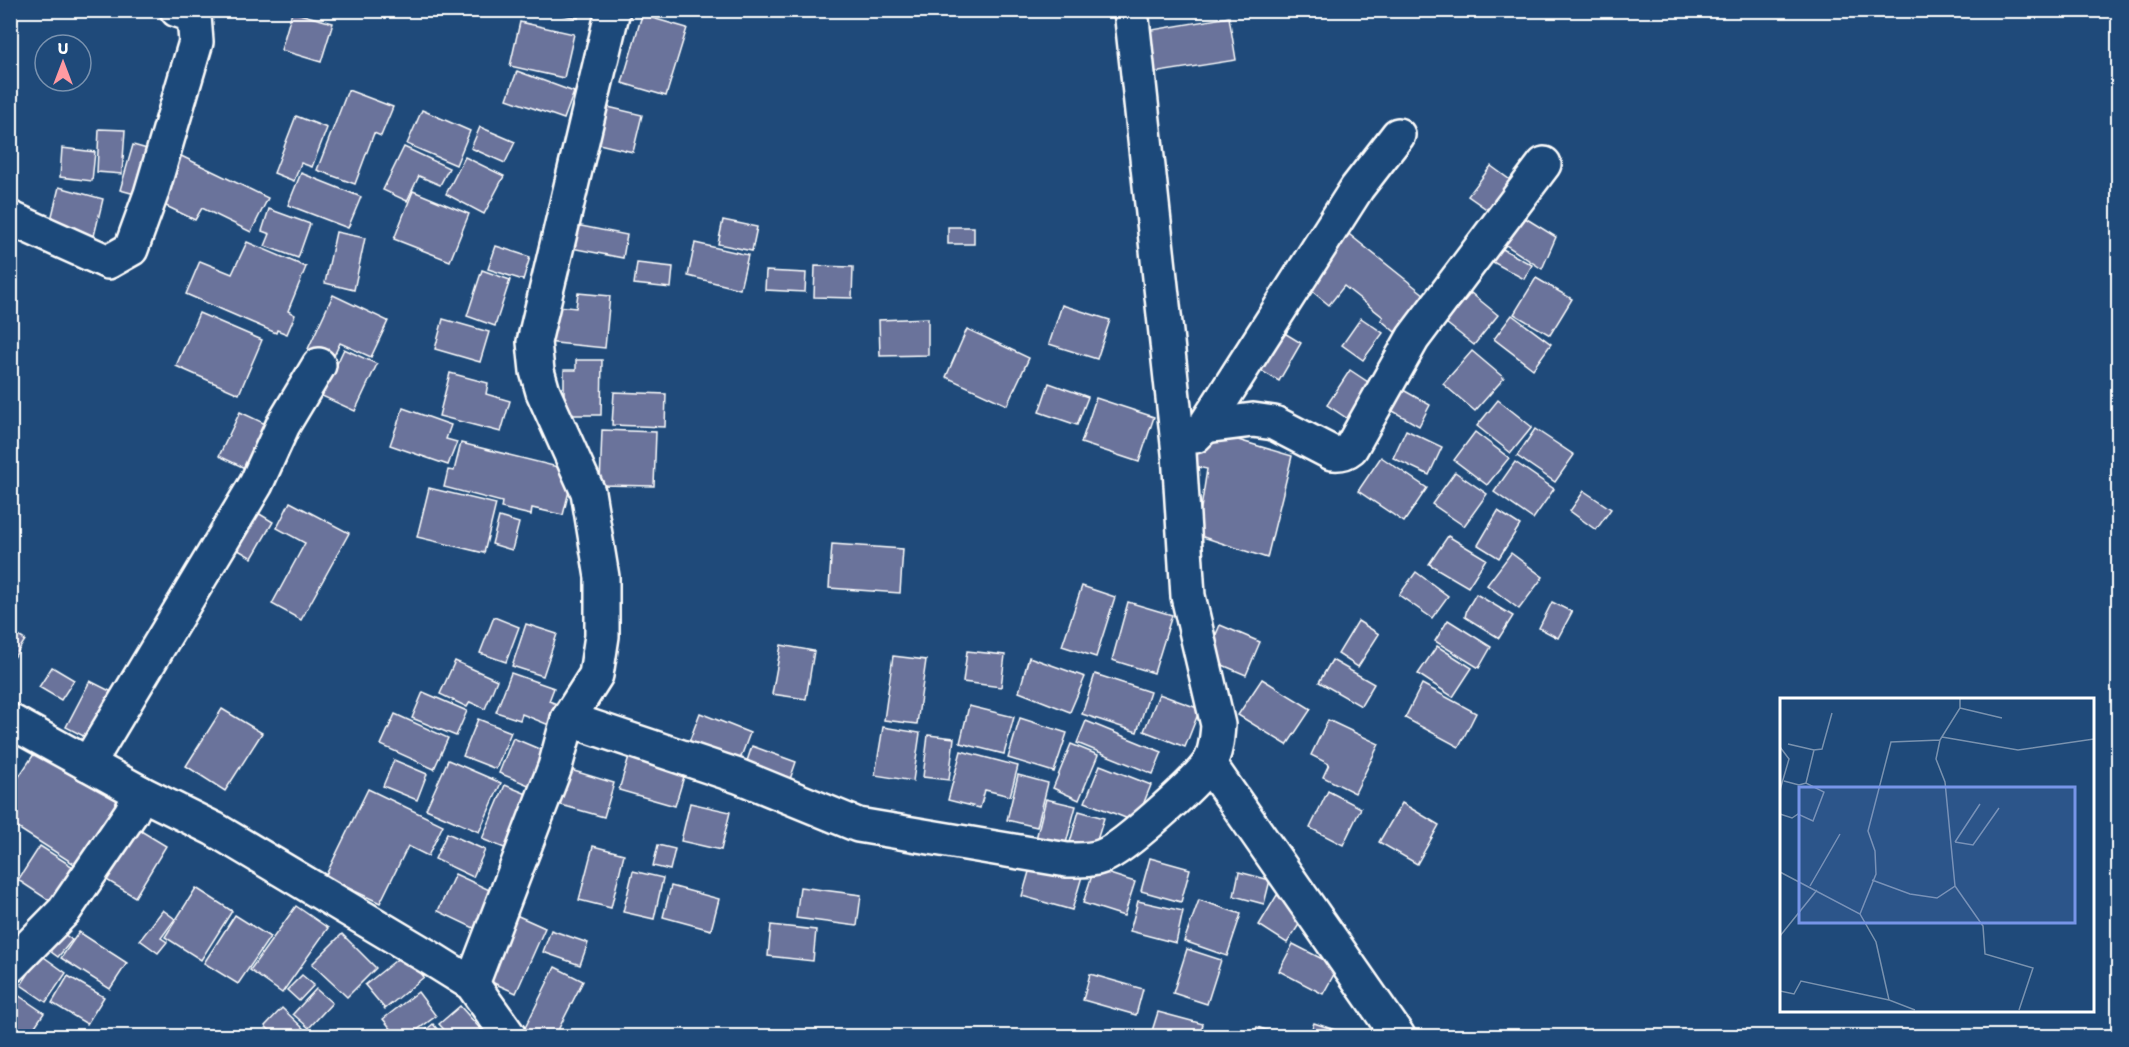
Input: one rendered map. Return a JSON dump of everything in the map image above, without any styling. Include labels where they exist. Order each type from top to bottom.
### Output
[{"type":"street","points":[[10,218],[108,262],[132,249],[154,184],[196,42],[194,16],[177,10]]},
{"type":"street","points":[[472,984],[555,767],[568,719],[596,675],[602,636],[602,577],[588,492],[543,392],[537,371],[534,342],[613,10]]},
{"type":"street","points":[[568,719],[738,776],[858,825],[1067,860],[1088,861],[1105,856],[1141,828],[1209,764],[1217,741],[1218,725],[1188,596],[1179,453],[1131,10]]},
{"type":"street","points":[[1179,453],[1205,426],[1357,188],[1398,135]]},
{"type":"street","points":[[1205,426],[1253,420],[1274,423],[1332,453],[1346,452],[1351,448],[1413,339],[1544,164]]},
{"type":"street","points":[[88,764],[256,484],[284,425],[319,365]]},
{"type":"street","points":[[10,721],[141,793],[214,829],[432,958],[472,984],[509,1036]]},
{"type":"street","points":[[1209,764],[1398,1036]]},
{"type":"street","points":[[10,966],[64,911],[132,813],[141,793]]},
{"type":"building","points":[[542,10],[580,10],[578,18]]},
{"type":"building","points":[[659,10],[687,10],[685,18]]},
{"type":"building","points":[[292,12],[333,23],[321,62],[281,50]]},
{"type":"building","points":[[642,15],[687,28],[666,96],[622,83]]},
{"type":"building","points":[[1229,17],[1236,60],[1153,73],[1146,31]]},
{"type":"building","points":[[520,22],[574,34],[564,78],[510,66]]},
{"type":"building","points":[[517,71],[574,92],[564,119],[507,99]]},
{"type":"building","points":[[348,90],[393,107],[381,136],[374,133],[355,184],[317,170]]},
{"type":"building","points":[[608,107],[642,115],[633,152],[599,144]]},
{"type":"building","points":[[422,110],[470,131],[456,165],[407,144]]},
{"type":"building","points":[[296,116],[327,128],[312,167],[301,163],[294,181],[274,173]]},
{"type":"building","points":[[480,127],[515,142],[505,163],[471,148]]},
{"type":"building","points":[[99,129],[125,130],[122,174],[97,172]]},
{"type":"building","points":[[133,145],[158,152],[146,197],[120,190]]},
{"type":"building","points":[[404,147],[449,168],[440,185],[419,176],[407,201],[383,190]]},
{"type":"building","points":[[62,148],[95,152],[92,181],[60,177]]},
{"type":"building","points":[[173,152],[268,198],[251,232],[202,208],[195,220],[162,204]]},
{"type":"building","points":[[465,157],[504,176],[484,214],[446,194]]},
{"type":"building","points":[[1491,166],[1517,185],[1495,215],[1468,196]]},
{"type":"building","points":[[301,173],[361,197],[348,228],[288,205]]},
{"type":"building","points":[[59,187],[103,199],[94,236],[50,224]]},
{"type":"building","points":[[413,191],[469,214],[450,261],[394,239]]},
{"type":"building","points":[[269,209],[310,224],[298,258],[265,246],[270,234],[262,231]]},
{"type":"building","points":[[1522,216],[1556,237],[1542,269],[1503,243]]},
{"type":"building","points":[[723,220],[757,227],[752,251],[718,244]]},
{"type":"building","points":[[571,224],[627,235],[623,258],[566,247]]},
{"type":"building","points":[[948,227],[974,227],[974,244],[948,244]]},
{"type":"building","points":[[1345,231],[1425,295],[1395,332],[1381,320],[1383,317],[1344,286],[1329,305],[1302,283]]},
{"type":"building","points":[[336,232],[365,238],[354,290],[325,283]]},
{"type":"building","points":[[247,242],[306,267],[288,311],[295,315],[287,334],[277,330],[276,333],[186,294],[200,261],[232,274]]},
{"type":"building","points":[[695,243],[748,255],[740,289],[688,276]]},
{"type":"building","points":[[496,246],[530,257],[523,280],[488,269]]},
{"type":"building","points":[[1499,247],[1532,265],[1524,279],[1491,261]]},
{"type":"building","points":[[637,263],[673,267],[671,288],[634,284]]},
{"type":"building","points":[[815,266],[853,267],[852,298],[814,297]]},
{"type":"building","points":[[482,270],[510,280],[495,326],[467,316]]},
{"type":"building","points":[[766,271],[806,273],[805,292],[765,290]]},
{"type":"building","points":[[1536,278],[1572,299],[1550,335],[1514,314]]},
{"type":"building","points":[[578,293],[610,296],[605,348],[546,342],[549,305],[576,308]]},
{"type":"building","points":[[1471,293],[1498,315],[1474,345],[1446,323]]},
{"type":"building","points":[[333,295],[388,321],[371,357],[340,343],[332,360],[308,349]]},
{"type":"building","points":[[1062,305],[1110,320],[1097,359],[1049,344]]},
{"type":"building","points":[[199,313],[262,340],[239,394],[176,366]]},
{"type":"building","points":[[1512,315],[1551,344],[1533,369],[1494,339]]},
{"type":"building","points":[[928,318],[928,355],[880,356],[879,320]]},
{"type":"building","points":[[1361,318],[1383,333],[1363,360],[1342,345]]},
{"type":"building","points":[[443,319],[489,332],[480,362],[435,349]]},
{"type":"building","points":[[1273,326],[1301,343],[1279,381],[1251,365]]},
{"type":"building","points":[[967,329],[1029,358],[1007,405],[946,377]]},
{"type":"building","points":[[344,349],[377,364],[355,411],[322,396]]},
{"type":"building","points":[[1472,351],[1504,378],[1475,411],[1443,384]]},
{"type":"building","points":[[576,360],[602,360],[601,415],[564,415],[564,370],[576,370]]},
{"type":"building","points":[[1350,370],[1377,388],[1354,423],[1327,405]]},
{"type":"building","points":[[450,373],[488,383],[486,394],[510,401],[501,432],[439,416]]},
{"type":"building","points":[[1049,383],[1088,397],[1077,425],[1039,412]]},
{"type":"building","points":[[1396,386],[1430,405],[1419,426],[1384,406]]},
{"type":"building","points":[[614,392],[666,394],[665,427],[612,425]]},
{"type":"building","points":[[1096,398],[1154,417],[1139,462],[1081,443]]},
{"type":"building","points":[[1498,400],[1532,427],[1511,453],[1477,426]]},
{"type":"building","points":[[403,408],[451,425],[446,439],[457,442],[448,465],[390,445]]},
{"type":"building","points":[[240,412],[272,427],[251,471],[219,456]]},
{"type":"building","points":[[1535,429],[1574,455],[1555,482],[1517,456]]},
{"type":"building","points":[[602,430],[656,432],[654,486],[600,485]]},
{"type":"building","points":[[1406,430],[1442,447],[1429,475],[1393,458]]},
{"type":"building","points":[[1211,432],[1292,456],[1267,558],[1197,535],[1207,469],[1188,465],[1189,451]]},
{"type":"building","points":[[1475,432],[1509,458],[1487,485],[1454,460]]},
{"type":"building","points":[[461,443],[574,471],[563,515],[532,508],[531,515],[501,508],[502,502],[444,487],[448,470],[454,471]]},
{"type":"building","points":[[1381,457],[1427,488],[1404,522],[1358,491]]},
{"type":"building","points":[[1515,462],[1554,489],[1533,519],[1494,492]]},
{"type":"building","points":[[1455,472],[1487,494],[1464,526],[1432,504]]},
{"type":"building","points":[[429,488],[496,504],[484,553],[417,537]]},
{"type":"building","points":[[1584,491],[1611,509],[1596,530],[1570,511]]},
{"type":"building","points":[[290,502],[349,533],[301,620],[272,604],[305,543],[277,528]]},
{"type":"building","points":[[253,510],[273,522],[252,558],[233,547]]},
{"type":"building","points":[[1498,511],[1520,525],[1499,558],[1478,545]]},
{"type":"building","points":[[499,517],[519,523],[512,550],[492,544]]},
{"type":"building","points":[[1448,536],[1486,559],[1468,587],[1429,564]]},
{"type":"building","points":[[832,544],[903,549],[900,593],[829,588]]},
{"type":"building","points":[[1511,553],[1543,577],[1519,609],[1487,585]]},
{"type":"building","points":[[1416,572],[1448,596],[1432,618],[1399,595]]},
{"type":"building","points":[[1082,586],[1115,597],[1096,657],[1062,646]]},
{"type":"building","points":[[1476,594],[1513,616],[1499,638],[1465,617]]},
{"type":"building","points":[[1128,602],[1172,615],[1154,673],[1112,660]]},
{"type":"building","points":[[1552,602],[1572,612],[1558,638],[1539,628]]},
{"type":"building","points":[[494,617],[519,627],[506,662],[480,653]]},
{"type":"building","points":[[1448,620],[1491,647],[1479,668],[1435,641]]},
{"type":"building","points":[[1358,621],[1379,634],[1358,667],[1338,654]]},
{"type":"building","points":[[526,624],[557,634],[543,676],[512,666]]},
{"type":"building","points":[[1220,625],[1260,642],[1246,675],[1206,658]]},
{"type":"building","points":[[10,631],[25,640],[10,664]]},
{"type":"building","points":[[781,645],[814,651],[806,699],[772,694]]},
{"type":"building","points":[[1437,646],[1472,668],[1453,697],[1418,674]]},
{"type":"building","points":[[967,651],[1005,655],[1001,687],[963,682]]},
{"type":"building","points":[[893,656],[926,660],[917,724],[884,720]]},
{"type":"building","points":[[1029,657],[1085,677],[1070,712],[1019,692]]},
{"type":"building","points":[[1332,660],[1374,684],[1361,706],[1319,682]]},
{"type":"building","points":[[455,661],[497,680],[485,709],[470,702],[467,707],[440,694]]},
{"type":"building","points":[[52,667],[74,680],[61,700],[39,687]]},
{"type":"building","points":[[511,673],[554,688],[549,701],[557,704],[549,725],[522,714],[520,720],[496,712]]},
{"type":"building","points":[[1095,674],[1150,692],[1137,732],[1082,714]]},
{"type":"building","points":[[1262,679],[1311,709],[1287,745],[1238,715]]},
{"type":"building","points":[[90,681],[120,696],[95,742],[66,727]]},
{"type":"building","points":[[1422,684],[1476,713],[1459,747],[1405,718]]},
{"type":"building","points":[[423,692],[467,711],[456,736],[412,718]]},
{"type":"building","points":[[1159,694],[1200,709],[1185,747],[1144,731]]},
{"type":"building","points":[[969,706],[1014,717],[1004,754],[960,743]]},
{"type":"building","points":[[222,709],[262,733],[225,791],[186,766]]},
{"type":"building","points":[[700,713],[750,733],[736,770],[686,750]]},
{"type":"building","points":[[395,714],[448,738],[434,769],[381,745]]},
{"type":"building","points":[[1020,718],[1067,733],[1054,772],[1008,758]]},
{"type":"building","points":[[478,719],[511,732],[496,769],[463,756]]},
{"type":"building","points":[[1328,720],[1379,744],[1355,793],[1323,777],[1329,764],[1311,755]]},
{"type":"building","points":[[1086,721],[1162,752],[1153,774],[1077,743]]},
{"type":"building","points":[[883,727],[920,733],[913,781],[875,775]]},
{"type":"building","points":[[928,735],[954,738],[949,780],[923,777]]},
{"type":"building","points":[[513,738],[551,754],[536,788],[499,773]]},
{"type":"building","points":[[1071,744],[1098,755],[1079,800],[1053,788]]},
{"type":"building","points":[[752,746],[796,762],[787,788],[743,773]]},
{"type":"building","points":[[38,748],[128,805],[85,871],[10,823],[10,790]]},
{"type":"building","points":[[961,751],[1018,766],[1010,796],[985,790],[980,808],[948,800]]},
{"type":"building","points":[[630,753],[686,770],[675,806],[619,790]]},
{"type":"building","points":[[394,760],[427,774],[417,800],[383,786]]},
{"type":"building","points":[[448,760],[501,783],[479,832],[426,809]]},
{"type":"building","points":[[1100,765],[1151,785],[1136,822],[1085,802]]},
{"type":"building","points":[[564,768],[614,783],[604,817],[554,803]]},
{"type":"building","points":[[1018,775],[1048,783],[1037,827],[1007,820]]},
{"type":"building","points":[[505,785],[534,797],[512,851],[482,839]]},
{"type":"building","points":[[368,789],[443,825],[428,856],[408,846],[380,903],[325,877]]},
{"type":"building","points":[[1328,791],[1361,808],[1343,845],[1310,828]]},
{"type":"building","points":[[1046,799],[1076,806],[1065,847],[1036,839]]},
{"type":"building","points":[[690,803],[730,812],[721,850],[681,841]]},
{"type":"building","points":[[1402,803],[1439,825],[1417,864],[1379,842]]},
{"type":"building","points":[[1079,811],[1104,818],[1092,856],[1068,849]]},
{"type":"building","points":[[131,825],[166,846],[135,897],[100,876]]},
{"type":"building","points":[[447,833],[485,850],[473,877],[435,859]]},
{"type":"building","points":[[658,845],[675,849],[670,870],[653,866]]},
{"type":"building","points":[[40,846],[81,872],[59,907],[18,880]]},
{"type":"building","points":[[593,846],[624,854],[611,908],[579,900]]},
{"type":"building","points":[[1033,858],[1083,873],[1072,910],[1022,896]]},
{"type":"building","points":[[1150,858],[1190,869],[1181,902],[1141,891]]},
{"type":"building","points":[[1094,869],[1135,882],[1124,916],[1083,903]]},
{"type":"building","points":[[633,871],[663,878],[654,919],[623,912]]},
{"type":"building","points":[[1239,872],[1270,880],[1264,904],[1234,896]]},
{"type":"building","points":[[455,874],[496,893],[478,930],[438,911]]},
{"type":"building","points":[[671,886],[719,899],[711,930],[663,917]]},
{"type":"building","points":[[800,887],[861,895],[857,926],[796,918]]},
{"type":"building","points":[[196,888],[232,911],[201,960],[165,937]]},
{"type":"building","points":[[1277,895],[1306,914],[1287,943],[1259,925]]},
{"type":"building","points":[[1199,900],[1241,914],[1227,956],[1184,941]]},
{"type":"building","points":[[1138,901],[1183,911],[1176,943],[1130,931]]},
{"type":"building","points":[[296,906],[328,928],[282,993],[250,970]]},
{"type":"building","points":[[163,910],[175,919],[161,938],[167,942],[158,953],[140,940]]},
{"type":"building","points":[[235,915],[270,937],[238,984],[204,963]]},
{"type":"building","points":[[516,915],[545,928],[516,993],[487,980]]},
{"type":"building","points":[[771,925],[816,930],[813,961],[768,956]]},
{"type":"building","points":[[56,928],[72,940],[58,957],[43,946]]},
{"type":"building","points":[[551,930],[588,943],[580,965],[543,952]]},
{"type":"building","points":[[79,932],[127,963],[110,989],[61,958]]},
{"type":"building","points":[[342,934],[376,968],[347,997],[312,964]]},
{"type":"building","points":[[1293,944],[1338,967],[1323,994],[1279,971]]},
{"type":"building","points":[[1187,949],[1221,960],[1207,1004],[1173,993]]},
{"type":"building","points":[[405,953],[424,977],[385,1009],[365,985]]},
{"type":"building","points":[[41,955],[66,973],[46,1002],[21,985]]},
{"type":"building","points":[[555,967],[583,981],[555,1036],[522,1034]]},
{"type":"building","points":[[1090,974],[1143,989],[1136,1015],[1083,1000]]},
{"type":"building","points":[[302,975],[314,985],[299,1001],[287,990]]},
{"type":"building","points":[[68,976],[104,997],[87,1024],[52,1003]]},
{"type":"building","points":[[316,989],[332,1003],[309,1028],[293,1014]]},
{"type":"building","points":[[12,991],[44,1013],[29,1035],[10,1023]]},
{"type":"building","points":[[418,992],[436,1016],[409,1036],[397,1036],[383,1019]]},
{"type":"building","points":[[460,1006],[485,1034],[450,1036],[439,1024]]},
{"type":"building","points":[[282,1008],[304,1029],[297,1036],[276,1036],[265,1026]]},
{"type":"building","points":[[1158,1012],[1203,1024],[1200,1036],[1172,1036],[1152,1031]]},
{"type":"building","points":[[1314,1023],[1353,1036],[1309,1036]]},
{"type":"building","points":[[433,1024],[443,1036],[419,1036]]},
{"type":"building","points":[[1257,1027],[1284,1036],[1253,1036]]}]
